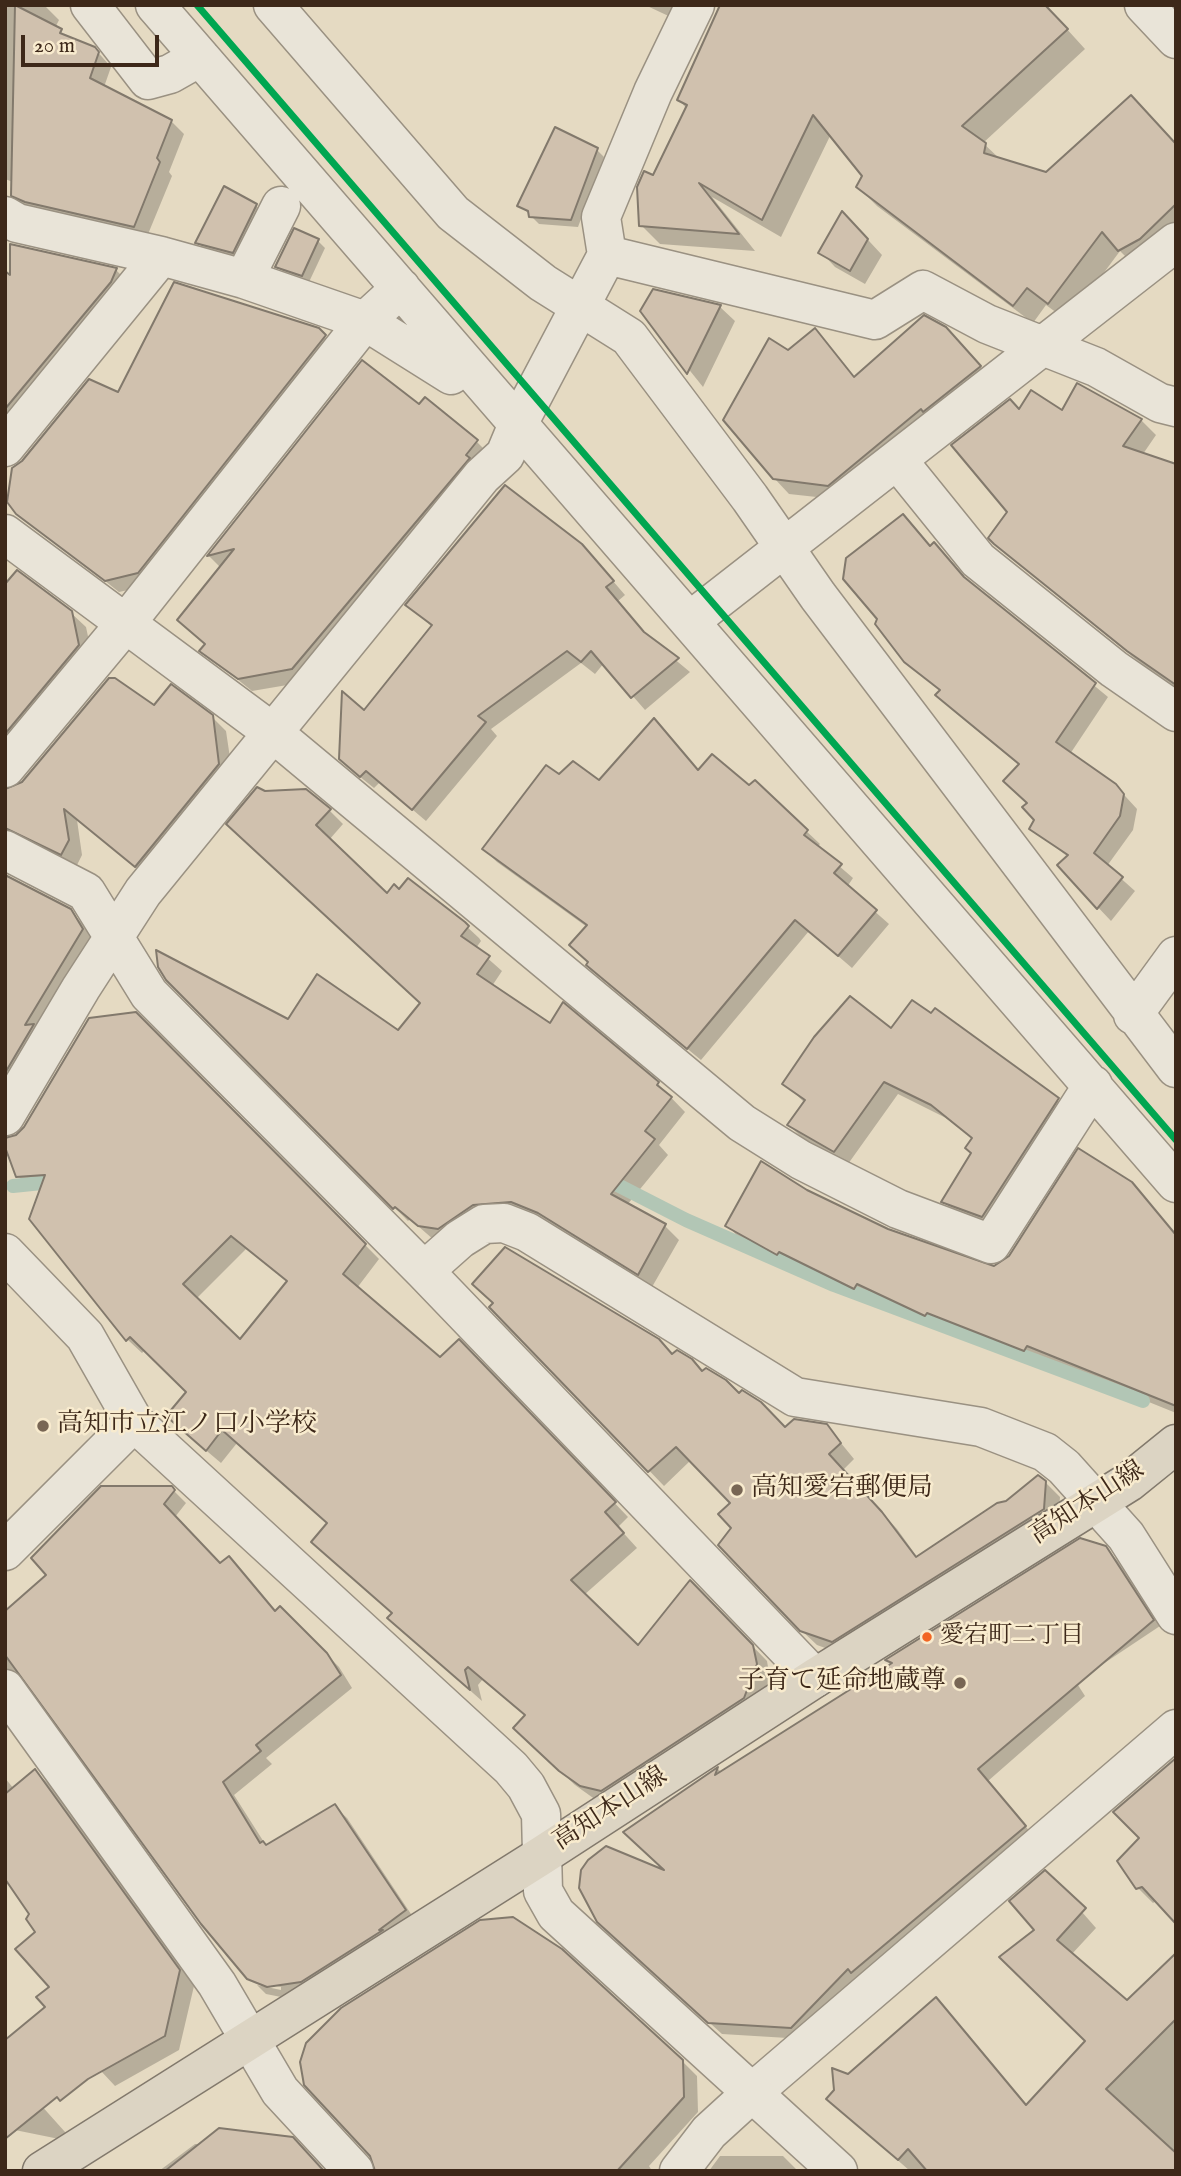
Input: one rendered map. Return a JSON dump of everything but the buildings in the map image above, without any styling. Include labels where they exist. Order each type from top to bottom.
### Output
[{"type":"main road","name":"高知本山線","points":[[42,2171],[541,1856],[815,1678],[1129,1482],[1176,1444]]},
{"type":"street","points":[[90,5],[148,80],[170,74],[200,57]]},
{"type":"street","points":[[155,5],[1176,1183]]},
{"type":"street","points":[[273,5],[453,213],[579,308],[629,337],[1133,1015],[1176,1068]]},
{"type":"street","points":[[5,1116],[81,988],[143,892],[482,476],[505,455],[518,424],[607,255],[601,217],[653,92],[695,5]]},
{"type":"street","points":[[1144,5],[1176,38]]},
{"type":"street","points":[[244,279],[281,206]]},
{"type":"street","points":[[5,216],[16,223],[161,256],[244,279],[365,321],[451,375]]},
{"type":"street","points":[[690,621],[1176,242]]},
{"type":"street","points":[[607,255],[875,320],[923,290],[987,324],[1096,367],[1160,403],[1176,407]]},
{"type":"street","points":[[5,447],[161,256]]},
{"type":"street","points":[[5,768],[126,623],[365,321],[401,288]]},
{"type":"street","points":[[898,461],[978,560],[1114,669],[1176,712]]},
{"type":"street","points":[[5,534],[272,732],[742,1123],[801,1160],[943,1228],[991,1244],[1093,1085]]},
{"type":"street","points":[[5,850],[86,892],[149,994],[424,1271],[815,1678]]},
{"type":"street","points":[[1133,1015],[1176,956]]},
{"type":"street","points":[[424,1271],[460,1239],[484,1224],[504,1223],[527,1232],[795,1397],[981,1427],[1045,1452],[1064,1467],[1126,1536],[1176,1615]]},
{"type":"street","points":[[5,1253],[85,1336],[134,1422],[511,1768],[536,1800],[541,1814],[543,1891],[556,1914],[754,2091],[838,2171]]},
{"type":"street","points":[[5,1551],[134,1422]]},
{"type":"street","points":[[5,1689],[217,1984],[280,2091],[354,2171]]},
{"type":"street","points":[[678,2171],[709,2132],[754,2091],[1176,1729]]},
{"type":"waterway","points":[[602,1177],[686,1220],[834,1285],[1143,1401]]},
{"type":"waterway","points":[[13,1186],[61,1181]]},
{"type":"transit line","points":[[197,5],[1176,1140]]},
{"type":"place","name":"高知市立江ノ口小学校","points":[[43,1426]]},
{"type":"place","name":"高知愛宕郵便局","points":[[737,1490]]},
{"type":"place","name":"愛宕町二丁目","points":[[927,1637]]},
{"type":"place","name":"子育て延命地蔵尊","points":[[960,1683]]}]
